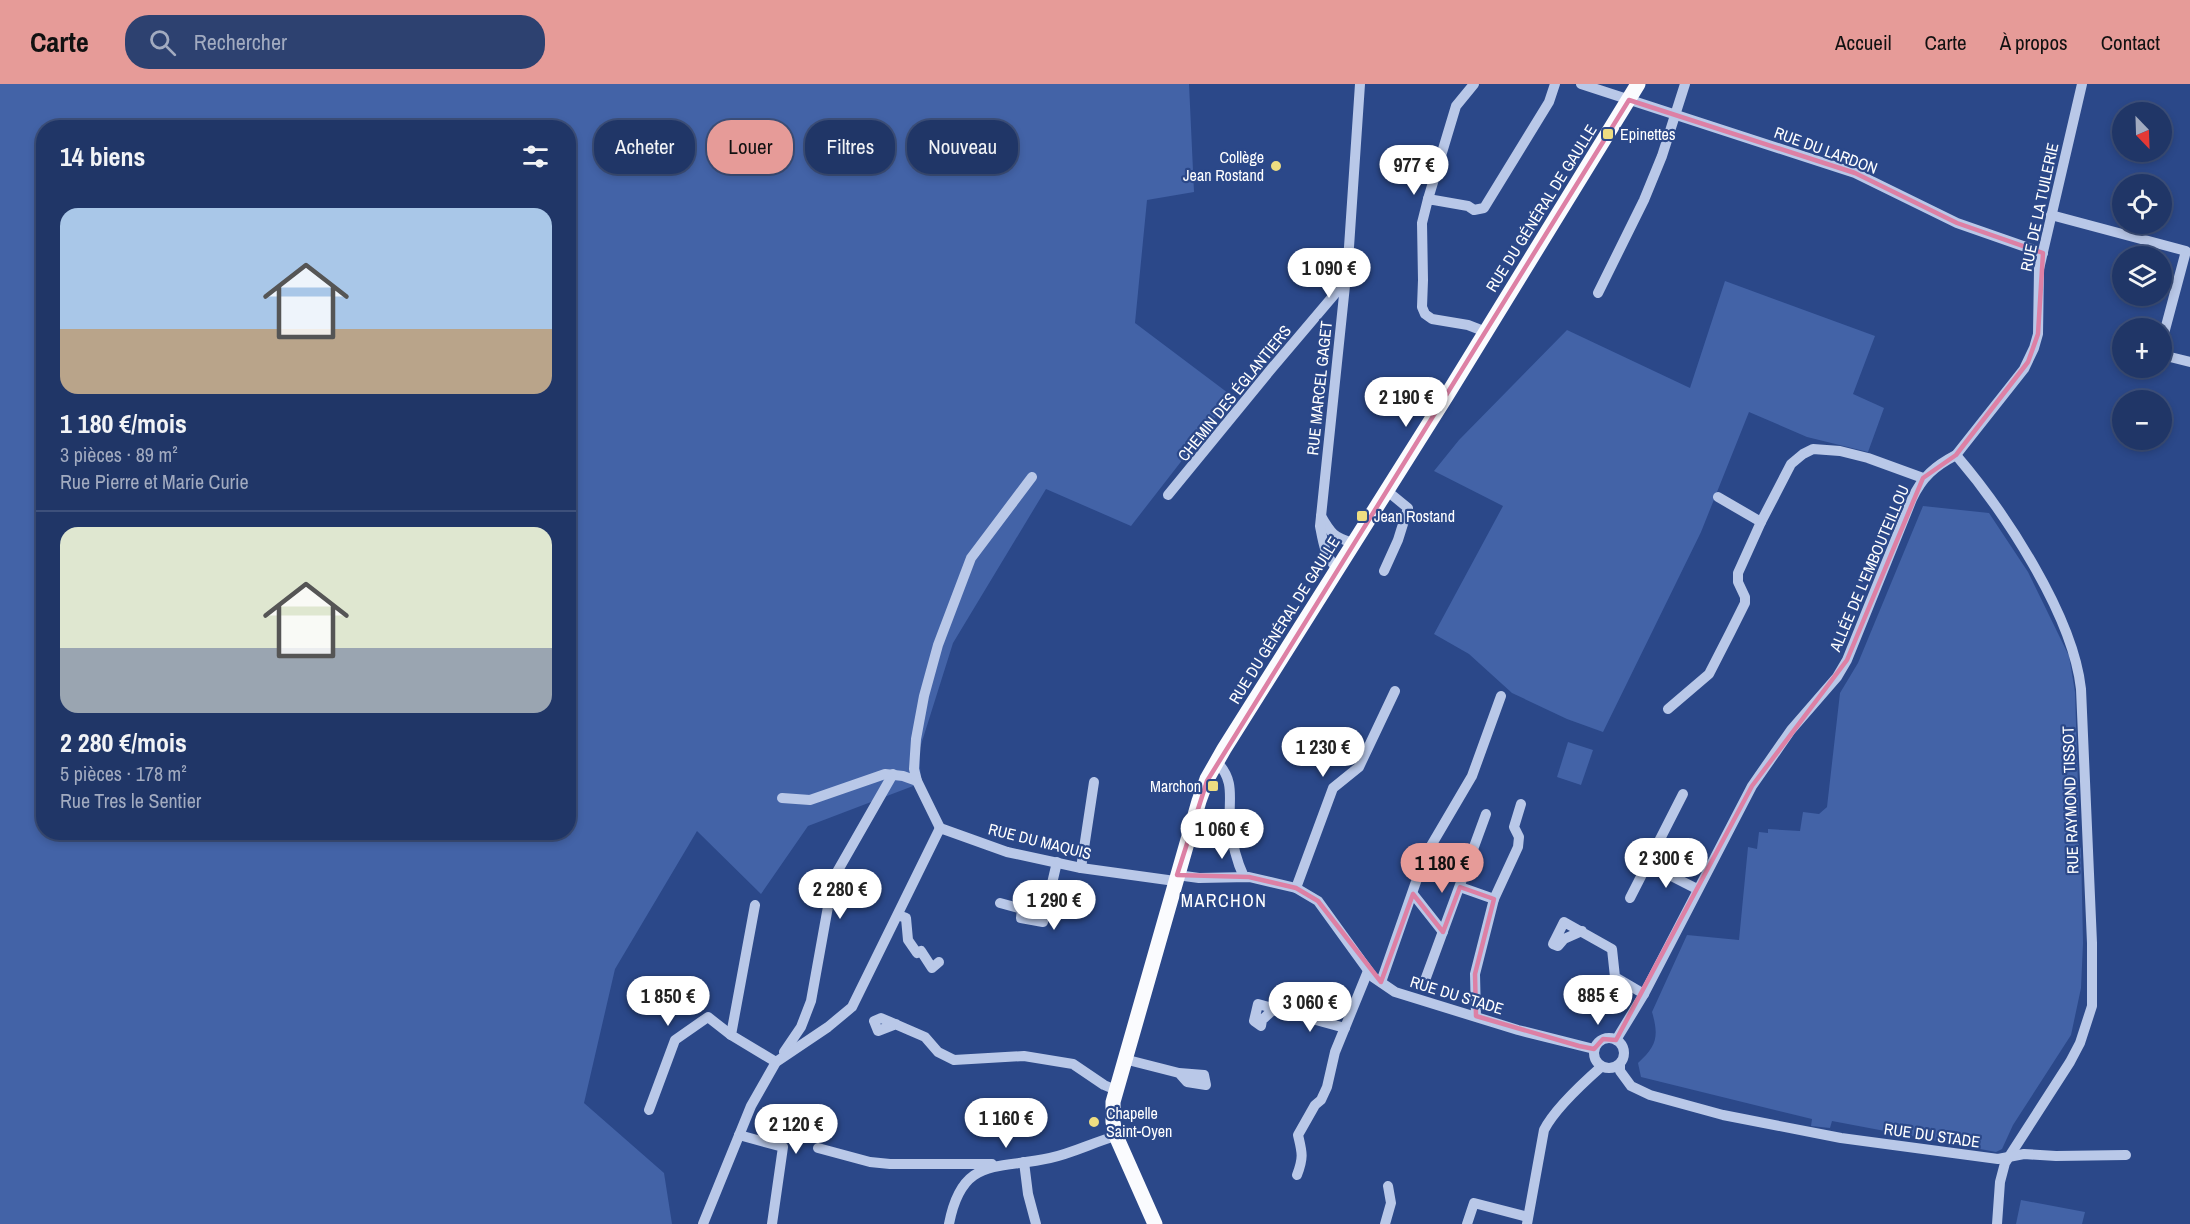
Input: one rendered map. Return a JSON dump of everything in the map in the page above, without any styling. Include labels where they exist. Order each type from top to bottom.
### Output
[{"type":"main road","name":"RUE DU GÉNÉRAL DE GAULLE","points":[[1155,1224],[1116,1136],[1113,1112],[1124,1059],[1204,788],[1217,762],[1638,84]]},
{"type":"street","name":"RUE MARCEL GAGET","points":[[1337,568],[1330,561],[1320,526],[1346,282],[1360,84]]},
{"type":"street","points":[[1474,84],[1456,106],[1422,223],[1424,280],[1422,307],[1425,314],[1432,319],[1468,325],[1486,332]]},
{"type":"street","points":[[1428,200],[1468,206],[1474,210],[1484,208],[1549,102],[1555,84]]},
{"type":"street","name":"RUE DU LARDON","points":[[1581,84],[1855,173],[1957,223],[2043,253]]},
{"type":"street","points":[[1598,293],[1644,200],[1662,156],[1686,84]]},
{"type":"street","name":"RUE DE LA TUILERIE","points":[[1956,455],[2019,376],[2031,355],[2038,334],[2038,288],[2043,253],[2082,84]]},
{"type":"street","points":[[2051,215],[2186,251],[2168,318]]},
{"type":"street","name":"CHEMIN DES ÉGLANTIERS","points":[[1168,495],[1346,282]]},
{"type":"street","points":[[2172,358],[2190,362]]},
{"type":"street","points":[[1668,709],[1709,674],[1740,614],[1745,597],[1738,582],[1738,573],[1791,464],[1812,449],[1868,458],[1923,478]]},
{"type":"street","name":"ALLÉE DE L'EMBOUTEILLOU","points":[[1616,1040],[1644,994],[1737,811],[1771,756],[1796,723],[1837,677],[1847,660],[1912,499],[1923,478],[1939,464],[1956,455]]},
{"type":"street","name":"RUE RAYMOND TISSOT","points":[[1956,455],[1985,491],[2041,581],[2074,653],[2081,689],[2092,1006],[2086,1028],[2075,1053],[2005,1163],[2000,1182],[1997,1224]]},
{"type":"street","points":[[778,1060],[828,1027],[852,1007],[940,828],[917,781],[914,769],[916,739],[924,696],[938,645],[971,558],[1032,477]]},
{"type":"street","points":[[1384,571],[1398,540],[1408,508],[1386,490]]},
{"type":"street","points":[[1718,497],[1761,522]]},
{"type":"street","points":[[1321,516],[1330,533],[1353,543]]},
{"type":"street","points":[[1296,888],[1333,788],[1359,767],[1395,691]]},
{"type":"street","points":[[1381,982],[1425,856],[1472,776],[1501,696]]},
{"type":"street","points":[[1217,762],[1229,779],[1236,861],[1244,877]]},
{"type":"street","points":[[782,798],[810,800],[885,774],[917,781]]},
{"type":"street","points":[[703,1224],[751,1106],[801,1027],[811,1001],[831,890],[837,872],[893,774]]},
{"type":"street","points":[[1081,868],[1094,782]]},
{"type":"street","points":[[1630,898],[1683,794]]},
{"type":"street","points":[[1476,1016],[1475,974],[1494,899],[1518,847],[1519,837],[1514,827],[1521,804]]},
{"type":"street","points":[[1424,983],[1486,814]]},
{"type":"street","name":"RUE DU MAQUIS","points":[[940,828],[1007,852],[1081,868],[1176,878]]},
{"type":"street","points":[[1000,903],[1022,909],[1021,918],[1043,922],[1057,862]]},
{"type":"street","points":[[1648,864],[1696,889]]},
{"type":"street","name":"RUE DU STADE","points":[[1176,878],[1244,877],[1296,888],[1318,901],[1368,971],[1395,992],[1518,1030],[1594,1049]]},
{"type":"street","points":[[1461,887],[1494,899]]},
{"type":"street","points":[[1413,894],[1443,932]]},
{"type":"street","points":[[731,1035],[755,905]]},
{"type":"street","points":[[898,915],[906,918],[908,940],[917,953],[921,951],[932,968],[939,962]]},
{"type":"street","points":[[1582,931],[1612,949],[1615,977],[1644,994]]},
{"type":"street","points":[[1297,1174],[1303,1161],[1298,1135],[1324,1094],[1335,1052],[1368,971]]},
{"type":"street","points":[[1275,1008],[1345,1028]]},
{"type":"street","points":[[649,1110],[675,1040],[708,1017],[731,1035],[778,1060]]},
{"type":"street","points":[[896,1024],[925,1038],[938,1052],[954,1060],[1024,1056],[1073,1064],[1104,1085],[1116,1090]]},
{"type":"street","points":[[1603,1039],[1616,1040],[1624,1051],[1620,1064],[1614,1068],[1601,1067],[1596,1062],[1594,1049],[1597,1043],[1603,1039]]},
{"type":"street","points":[[1124,1059],[1179,1073]]},
{"type":"street","name":"RUE DU STADE","points":[[1620,1064],[1620,1071],[1631,1086],[1650,1095],[1723,1115],[1841,1138],[1998,1159],[2024,1154],[2126,1155]]},
{"type":"street","points":[[1467,1224],[1474,1203],[1527,1221],[1544,1130],[1558,1110],[1601,1067]]},
{"type":"street","points":[[739,1135],[783,1147],[772,1224]]},
{"type":"street","points":[[818,1148],[870,1162],[890,1164],[1002,1164],[1068,1154],[1105,1138],[1116,1136]]},
{"type":"street","points":[[1024,1162],[1028,1194],[1036,1224]]},
{"type":"street","points":[[949,1224],[953,1203],[964,1183],[975,1174],[1002,1164]]},
{"type":"street","points":[[1385,1224],[1391,1203],[1388,1186]]},
{"type":"highlighted area","points":[[1629,100],[1855,173],[1957,223],[2043,253],[2038,334],[2028,362],[1956,455],[1923,478],[1847,660],[1752,786],[1616,1040],[1603,1039],[1594,1049],[1476,1016],[1475,974],[1494,899],[1460,887],[1443,932],[1413,894],[1381,982],[1318,901],[1296,888],[1249,877],[1177,875],[1207,781]]},
{"type":"shaded area","points":[[0,84],[1189,84],[1194,192],[1147,200],[1135,323],[1232,396],[1131,526],[1046,489],[953,643],[919,751],[921,783],[808,826],[761,894],[697,831],[615,969],[584,1103],[664,1173],[672,1224],[0,1224]]},
{"type":"shaded area","points":[[1725,281],[1875,336],[1853,394],[1884,408],[1868,452],[1807,437],[1749,412],[1701,532],[1603,732],[1567,719],[1512,693],[1469,654],[1434,634],[1503,506],[1434,471],[1459,440],[1567,330],[1690,388]]},
{"type":"shaded area","points":[[1923,506],[1989,513],[2028,572],[2069,656],[2075,692],[2079,816],[2070,826],[2081,849],[2083,943],[2081,988],[2071,1035],[2013,1125],[2002,1149],[1996,1152],[1832,1121],[1830,1128],[1811,1126],[1812,1119],[1641,1077],[1638,1063],[1653,1046],[1656,1034],[1652,1012],[1687,935],[1739,940],[1748,847],[1757,849],[1759,832],[1768,833],[1768,829],[1800,831],[1803,812],[1819,814],[1827,807],[1840,693],[1858,663]]},
{"type":"shaded area","points":[[1568,742],[1593,750],[1581,785],[1557,777]]},
{"type":"shaded area","points":[[2021,1200],[2085,1212],[2082,1224],[2016,1224]]},
{"type":"place","name":"Epinettes","points":[[1608,134]]},
{"type":"place","name":"Collège Jean Rostand","points":[[1276,166]]},
{"type":"place","name":"Jean Rostand","points":[[1362,516]]},
{"type":"place","name":"Marchon","points":[[1213,786]]},
{"type":"place","name":"Chapelle Saint-Oyen","points":[[1094,1122]]},
{"type":"district","name":"MARCHON","points":[[1224,901]]}]
